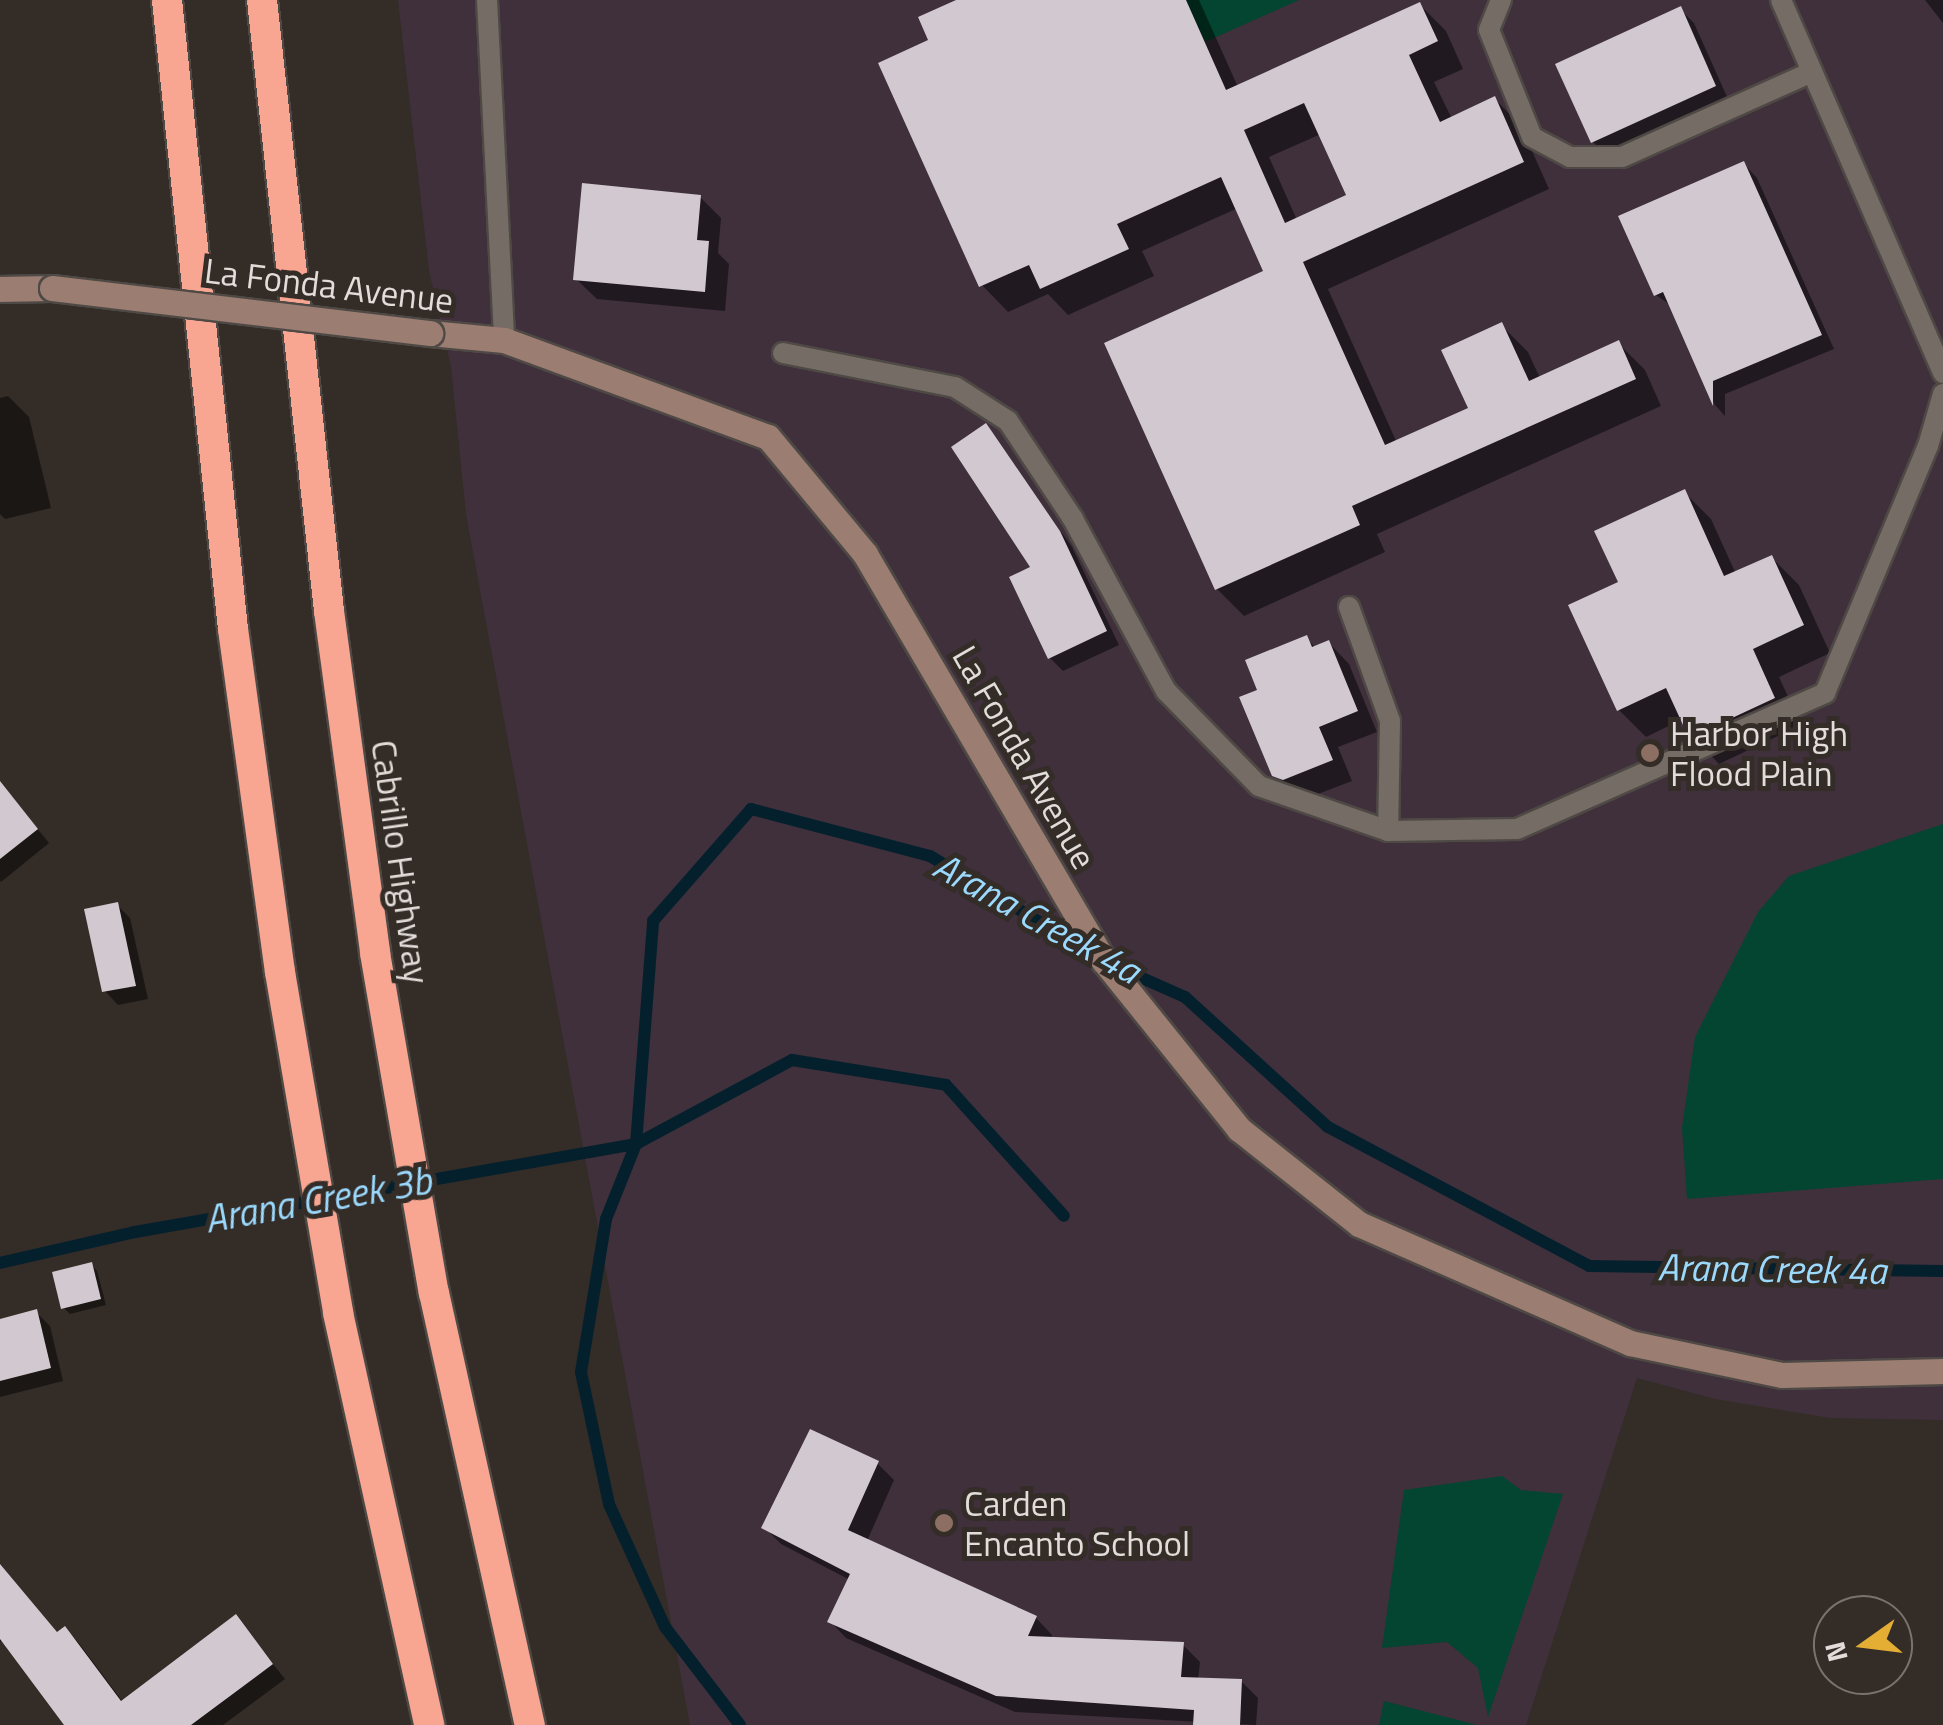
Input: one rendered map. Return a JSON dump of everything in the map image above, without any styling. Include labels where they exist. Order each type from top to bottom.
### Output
[{"type":"highway","points":[[167,0],[233,628],[277,953],[338,1313],[429,1725]]},
{"type":"highway","name":"Cabrillo Highway","points":[[262,0],[329,611],[375,953],[438,1312],[530,1725]]},
{"type":"street","name":"La Fonda Avenue","points":[[0,288],[52,288],[504,340],[768,437],[865,554],[1104,961],[1239,1129],[1359,1224],[1630,1344],[1782,1375],[1943,1371]]},
{"type":"lane","points":[[487,0],[504,340]]},
{"type":"lane","points":[[1501,0],[1490,30],[1532,137],[1570,157],[1622,158],[1812,72]]},
{"type":"lane","points":[[1781,0],[1943,373]]},
{"type":"lane","points":[[784,353],[954,387],[1008,420],[1073,520],[1166,691],[1259,786],[1388,831],[1517,829],[1825,692],[1936,445],[1943,394]]},
{"type":"lane","points":[[1349,607],[1390,720],[1388,831]]},
{"type":"shaded area","points":[[398,0],[1943,0],[1943,1420],[1830,1418],[1715,1399],[1637,1378],[1526,1725],[690,1725],[466,514],[451,367],[429,271]]},
{"type":"green space","points":[[1186,0],[1299,0],[1205,42]]},
{"type":"green space","points":[[1943,824],[1943,1179],[1687,1199],[1682,1128],[1695,1037],[1758,912],[1789,876]]},
{"type":"green space","points":[[1502,1476],[1521,1490],[1563,1494],[1488,1717],[1478,1668],[1447,1642],[1382,1648],[1404,1490]]},
{"type":"green space","points":[[1384,1701],[1477,1725],[1379,1725]]},
{"type":"building","points":[[956,0],[1186,0],[1226,90],[1420,2],[1438,41],[1409,55],[1440,122],[1495,96],[1524,162],[1303,262],[1385,445],[1468,408],[1441,350],[1502,322],[1529,381],[1619,340],[1636,379],[1352,506],[1360,525],[1215,590],[1104,343],[1263,271],[1221,177],[1117,224],[1129,249],[1040,289],[1029,265],[979,287],[878,63],[928,40],[918,17]],"holes":[[[1304,103],[1346,195],[1285,223],[1244,130]]]},
{"type":"building","points":[[1681,6],[1716,86],[1591,143],[1555,64]]},
{"type":"building","points":[[1744,161],[1822,335],[1713,381],[1713,406],[1663,292],[1654,296],[1618,216]]},
{"type":"building","points":[[582,183],[701,195],[697,240],[709,241],[705,292],[573,280]]},
{"type":"building","points":[[986,423],[1060,531],[1107,631],[1048,659],[1009,577],[1030,567],[951,447]]},
{"type":"building","points":[[1685,489],[1724,576],[1772,555],[1804,625],[1753,649],[1775,698],[1689,738],[1666,688],[1617,711],[1568,605],[1618,582],[1594,531]]},
{"type":"building","points":[[1307,635],[1312,647],[1329,640],[1358,711],[1319,727],[1333,760],[1283,780],[1272,776],[1239,697],[1257,690],[1245,660]]},
{"type":"building","points":[[0,781],[38,829],[0,859]]},
{"type":"building","points":[[118,902],[136,986],[102,992],[84,909]]},
{"type":"building","points":[[92,1262],[101,1299],[61,1309],[52,1272]]},
{"type":"building","points":[[37,1309],[51,1368],[0,1381],[0,1319]]},
{"type":"building","points":[[810,1429],[879,1461],[848,1530],[1037,1616],[1028,1636],[1184,1642],[1181,1677],[1242,1679],[1240,1725],[1193,1725],[1194,1710],[996,1696],[827,1622],[850,1574],[761,1528]]},
{"type":"building","points":[[0,1564],[57,1632],[65,1626],[121,1701],[236,1614],[273,1664],[191,1725],[64,1725],[0,1639]]},
{"type":"waterway","name":"Arana Creek 4a","points":[[740,1725],[665,1627],[609,1504],[581,1372],[606,1219],[636,1144],[653,921],[751,809],[930,856],[1093,954]]},
{"type":"waterway","name":"Arana Creek 4a","points":[[1115,966],[1185,997],[1328,1127],[1589,1266],[1943,1271]]},
{"type":"waterway","name":"Arana Creek 3b","points":[[0,1263],[135,1232],[636,1144],[792,1060],[946,1085],[1064,1216]]},
{"type":"place","name":"Harbor High Flood Plain","points":[[1650,753]]},
{"type":"place","name":"Carden Encanto School","points":[[944,1523]]}]
